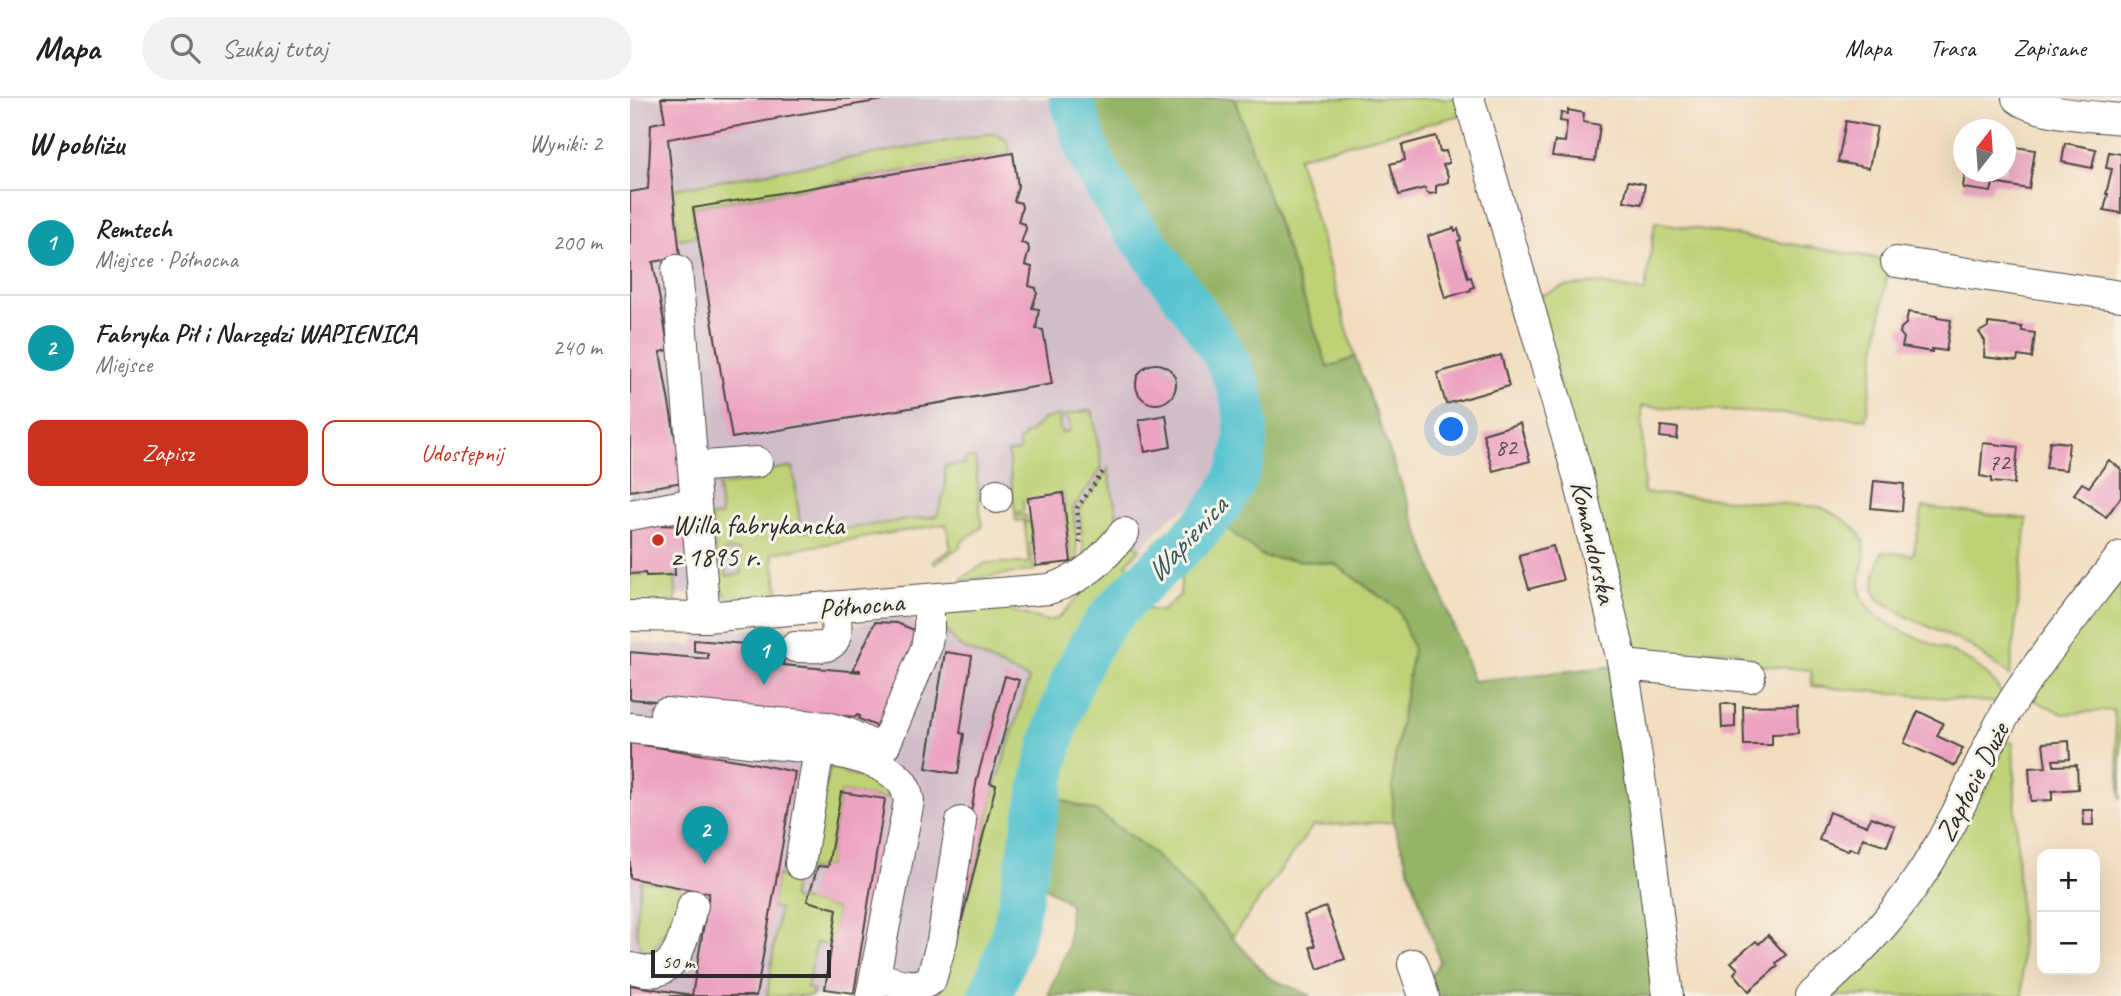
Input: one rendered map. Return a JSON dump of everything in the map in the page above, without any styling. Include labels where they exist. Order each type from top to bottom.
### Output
[{"type":"street","name":"Komandorska","points":[[1469,98],[1578,476],[1623,665],[1647,823],[1668,996]]},
{"type":"street","points":[[2017,98],[2029,106],[2121,119]]},
{"type":"street","points":[[1896,262],[2121,296]]},
{"type":"street","points":[[677,270],[705,617]]},
{"type":"street","points":[[693,467],[757,461]]},
{"type":"street","points":[[630,515],[695,503]]},
{"type":"street","points":[[1083,575],[1124,533]]},
{"type":"street","name":"Zapłocie Duże","points":[[1811,996],[1883,927],[1911,892],[1954,819],[2018,693],[2121,556]]},
{"type":"street","name":"Północna","points":[[630,616],[705,617],[929,600],[1049,589],[1070,583],[1083,575]]},
{"type":"street","points":[[630,709],[827,727],[882,748],[926,648],[929,600]]},
{"type":"street","points":[[795,647],[829,646],[836,634],[835,607]]},
{"type":"street","points":[[1623,665],[1750,677]]},
{"type":"street","points":[[630,728],[819,750],[876,764],[896,776],[906,788],[909,801],[873,986],[913,987],[923,986],[931,981],[942,941],[961,822]]},
{"type":"street","points":[[800,864],[819,750]]},
{"type":"street","points":[[630,968],[656,971],[668,966],[678,949],[693,905]]},
{"type":"street","points":[[1413,964],[1424,996]]},
{"type":"path","points":[[1083,575],[1076,511],[1105,469]]},
{"type":"shaded area","points":[[630,98],[1062,98],[1085,161],[1115,211],[1209,342],[1223,368],[1234,399],[1238,443],[1232,463],[1213,501],[1196,503],[1171,517],[1140,549],[1118,527],[1068,531],[1071,562],[1036,566],[1027,491],[945,504],[946,523],[772,553],[725,590],[630,598]]},
{"type":"shaded area","points":[[889,617],[913,619],[915,628],[943,628],[959,646],[1029,679],[996,785],[956,943],[938,996],[630,996],[630,642],[694,646],[695,631],[847,626]]},
{"type":"green space","points":[[1078,98],[1234,98],[1328,368],[1355,357],[1473,681],[1616,666],[1661,996],[1419,996],[1440,961],[1393,822],[1393,770],[1413,649],[1398,609],[1335,564],[1264,557],[1219,522],[1239,496],[1253,463],[1257,429],[1254,398],[1237,358],[1128,207],[1096,153]]},
{"type":"green space","points":[[1234,98],[1460,98],[1465,114],[1298,157],[1355,357],[1328,368]]},
{"type":"green space","points":[[989,134],[1006,139],[1011,153],[693,207],[698,236],[678,239],[673,189]]},
{"type":"green space","points":[[1655,222],[1889,260],[1866,419],[1642,406],[1644,493],[1820,507],[1845,520],[1859,533],[1864,545],[1861,594],[1871,611],[1901,630],[1964,658],[1979,668],[2002,694],[1999,703],[1812,686],[1811,670],[1749,664],[1737,651],[1705,650],[1697,663],[1630,657],[1536,297],[1563,287],[1596,283],[1645,292]]},
{"type":"green space","points":[[1092,410],[1102,468],[1073,508],[1078,559],[1071,562],[1063,493],[1023,501],[1024,511],[1015,513],[1008,453],[1020,451],[1019,440],[1024,439],[1024,435],[1044,419],[1061,415],[1061,433],[1070,431],[1069,419],[1066,419],[1065,415]]},
{"type":"green space","points":[[975,458],[982,527],[935,564],[933,561],[951,549],[946,524],[772,553],[779,595],[777,600],[732,603],[719,587],[716,566],[725,565],[727,576],[742,574],[739,550],[724,551],[725,561],[716,562],[711,517],[721,516],[718,486],[759,481],[759,471],[793,467],[801,532],[849,528],[937,516],[946,486],[944,466],[965,464],[965,459]]},
{"type":"green space","points":[[1108,469],[1119,527],[1085,563],[1079,511]]},
{"type":"green space","points":[[1923,507],[2027,519],[2010,676],[1969,645],[1910,618],[1879,600],[1874,590],[1875,575],[1882,552],[1913,555]]},
{"type":"green space","points":[[1026,515],[1027,522],[1031,522],[1033,542],[1030,543],[1036,570],[965,580],[962,578],[986,563],[1029,563],[1024,520],[1016,521],[1015,516]]},
{"type":"green space","points":[[1219,522],[1264,557],[1334,564],[1398,609],[1413,649],[1393,770],[1393,822],[1313,826],[1232,937],[1153,853],[1097,812],[1056,798],[1062,751],[1077,696],[1096,662],[1130,617],[1145,609],[1162,611],[1180,595],[1182,566]]},
{"type":"green space","points":[[1128,538],[1140,549],[1126,564],[1135,572],[1071,646],[1059,670],[996,955],[989,974],[978,996],[938,996],[942,990],[981,849],[996,785],[1029,679],[959,646],[943,628],[940,610],[997,607],[1047,621],[1057,619]]},
{"type":"green space","points":[[2121,569],[2121,800],[2114,710],[2063,714],[2026,696]]},
{"type":"green space","points":[[630,574],[675,575],[676,606],[630,606]]},
{"type":"green space","points":[[2000,740],[2013,743],[2023,996],[1823,996]]},
{"type":"green space","points":[[830,768],[842,769],[845,774],[867,778],[871,775],[893,791],[885,799],[841,792],[828,867],[818,866],[817,871],[805,869]]},
{"type":"green space","points":[[1056,798],[1097,812],[1153,853],[1269,978],[1312,996],[1048,996],[1068,947],[1070,904],[1036,880]]},
{"type":"green space","points":[[777,875],[794,877],[792,899],[837,909],[832,945],[816,943],[807,988],[813,990],[812,996],[767,996],[779,909],[771,907]]},
{"type":"green space","points":[[641,880],[687,888],[661,938],[650,953],[645,954],[640,947],[636,929]]},
{"type":"building","points":[[661,98],[889,99],[668,139],[680,257],[653,262],[669,350],[660,352],[683,482],[630,491],[630,192],[648,189],[651,124],[665,121]]},
{"type":"building","points":[[1568,110],[1584,113],[1583,122],[1600,125],[1595,161],[1552,156],[1555,141],[1565,142],[1567,122],[1560,121],[1561,113],[1568,114]]},
{"type":"building","points":[[1846,121],[1877,127],[1869,168],[1838,162]]},
{"type":"building","points":[[1436,136],[1440,152],[1446,151],[1449,163],[1443,165],[1448,182],[1436,186],[1436,193],[1430,194],[1425,188],[1399,195],[1390,164],[1405,160],[1402,145]]},
{"type":"building","points":[[2065,143],[2096,149],[2092,168],[2062,162]]},
{"type":"building","points":[[2016,147],[2035,150],[2029,189],[1993,183],[1991,192],[1963,188],[1964,182],[2016,182]]},
{"type":"building","points":[[2109,152],[2121,154],[2121,213],[2104,210],[2112,169],[2106,168]]},
{"type":"building","points":[[1013,153],[1018,186],[1014,201],[1021,203],[1018,222],[1025,224],[1026,229],[1021,243],[1028,245],[1025,265],[1032,267],[1029,286],[1036,288],[1037,293],[1032,308],[1039,309],[1036,329],[1043,330],[1052,384],[732,438],[693,208]]},
{"type":"building","points":[[1628,181],[1645,184],[1642,204],[1624,201]]},
{"type":"building","points":[[1454,228],[1455,231],[1458,229],[1461,240],[1458,241],[1468,278],[1471,277],[1474,287],[1445,298],[1428,236]]},
{"type":"building","points":[[1908,312],[1951,320],[1946,351],[1932,349],[1932,352],[1902,347],[1904,338],[1900,333],[1906,324]]},
{"type":"building","points":[[1988,323],[2022,327],[2022,331],[2035,333],[2032,358],[2018,356],[2017,361],[1984,357],[1985,341],[1979,332],[1988,327]]},
{"type":"building","points":[[1501,355],[1509,386],[1446,404],[1437,373]]},
{"type":"building","points":[[1156,364],[1170,370],[1176,384],[1170,398],[1156,404],[1142,398],[1136,384],[1142,370]]},
{"type":"building","points":[[1166,415],[1171,447],[1145,452],[1139,420]]},
{"type":"building","points":[[1520,423],[1530,461],[1493,471],[1483,434]]},
{"type":"building","points":[[1661,426],[1678,428],[1677,439],[1660,437]]},
{"type":"building","points":[[2050,441],[2069,443],[2066,470],[2046,468]]},
{"type":"building","points":[[1983,443],[2018,447],[2014,484],[1991,482],[1991,478],[1980,476]]},
{"type":"building","points":[[2109,460],[2121,469],[2121,497],[2106,517],[2074,494],[2082,483],[2089,487]]},
{"type":"building","points":[[1874,481],[1904,484],[1902,511],[1871,508]]},
{"type":"building","points":[[1063,493],[1071,562],[1036,566],[1028,498]]},
{"type":"building","name":"Willa fabrykancka z 1895 r.","points":[[630,524],[685,526],[686,554],[674,554],[675,575],[630,574]]},
{"type":"building","points":[[1553,546],[1563,580],[1529,589],[1519,555]]},
{"type":"building","points":[[875,622],[897,623],[919,632],[881,728],[859,719],[860,716],[857,715],[630,699],[630,652],[708,659],[708,653],[694,651],[694,640],[785,647],[783,665],[860,672],[853,670]]},
{"type":"building","points":[[945,652],[972,656],[960,733],[964,734],[958,774],[926,768]]},
{"type":"building","points":[[1005,676],[1019,680],[990,783],[996,785],[956,943],[948,941],[977,779]]},
{"type":"building","points":[[1721,704],[1735,704],[1735,727],[1722,728]]},
{"type":"building","points":[[1797,705],[1798,733],[1772,734],[1772,745],[1744,745],[1743,706]]},
{"type":"building","points":[[1918,711],[1943,723],[1937,736],[1963,748],[1955,766],[1904,743]]},
{"type":"building","points":[[2069,741],[2070,759],[2053,760],[2054,766],[2077,765],[2078,789],[2052,791],[2052,800],[2031,801],[2029,768],[2046,767],[2043,743]]},
{"type":"building","points":[[630,743],[795,772],[756,996],[692,996],[709,893],[630,878]]},
{"type":"building","points":[[841,792],[885,799],[854,993],[825,989],[837,909],[807,901],[818,866],[828,867]]},
{"type":"building","points":[[2083,810],[2093,810],[2094,825],[2084,825]]},
{"type":"building","points":[[1829,812],[1867,826],[1871,817],[1895,826],[1887,846],[1863,838],[1858,851],[1849,848],[1848,851],[1819,840]]},
{"type":"building","points":[[1326,907],[1345,959],[1318,969],[1310,947],[1315,946],[1304,915]]},
{"type":"building","points":[[1768,935],[1786,955],[1776,963],[1778,966],[1749,991],[1734,973],[1738,969],[1731,962],[1756,941],[1759,944]]},
{"type":"building","points":[[630,985],[691,995],[630,996]]},
{"type":"waterway","name":"Wapienica","points":[[990,996],[1015,926],[1054,733],[1080,664],[1098,633],[1120,606],[1200,529],[1222,501],[1239,471],[1246,438],[1242,399],[1229,364],[1202,321],[1104,184],[1089,153],[1071,98]]},
{"type":"place","name":"Willa fabrykancka z 1895 r.","points":[[658,540]]},
{"type":"place","name":"Remtech","points":[[764,685]]},
{"type":"place","name":"Fabryka Pił i Narzędzi WAPIENICA","points":[[705,864]]}]
